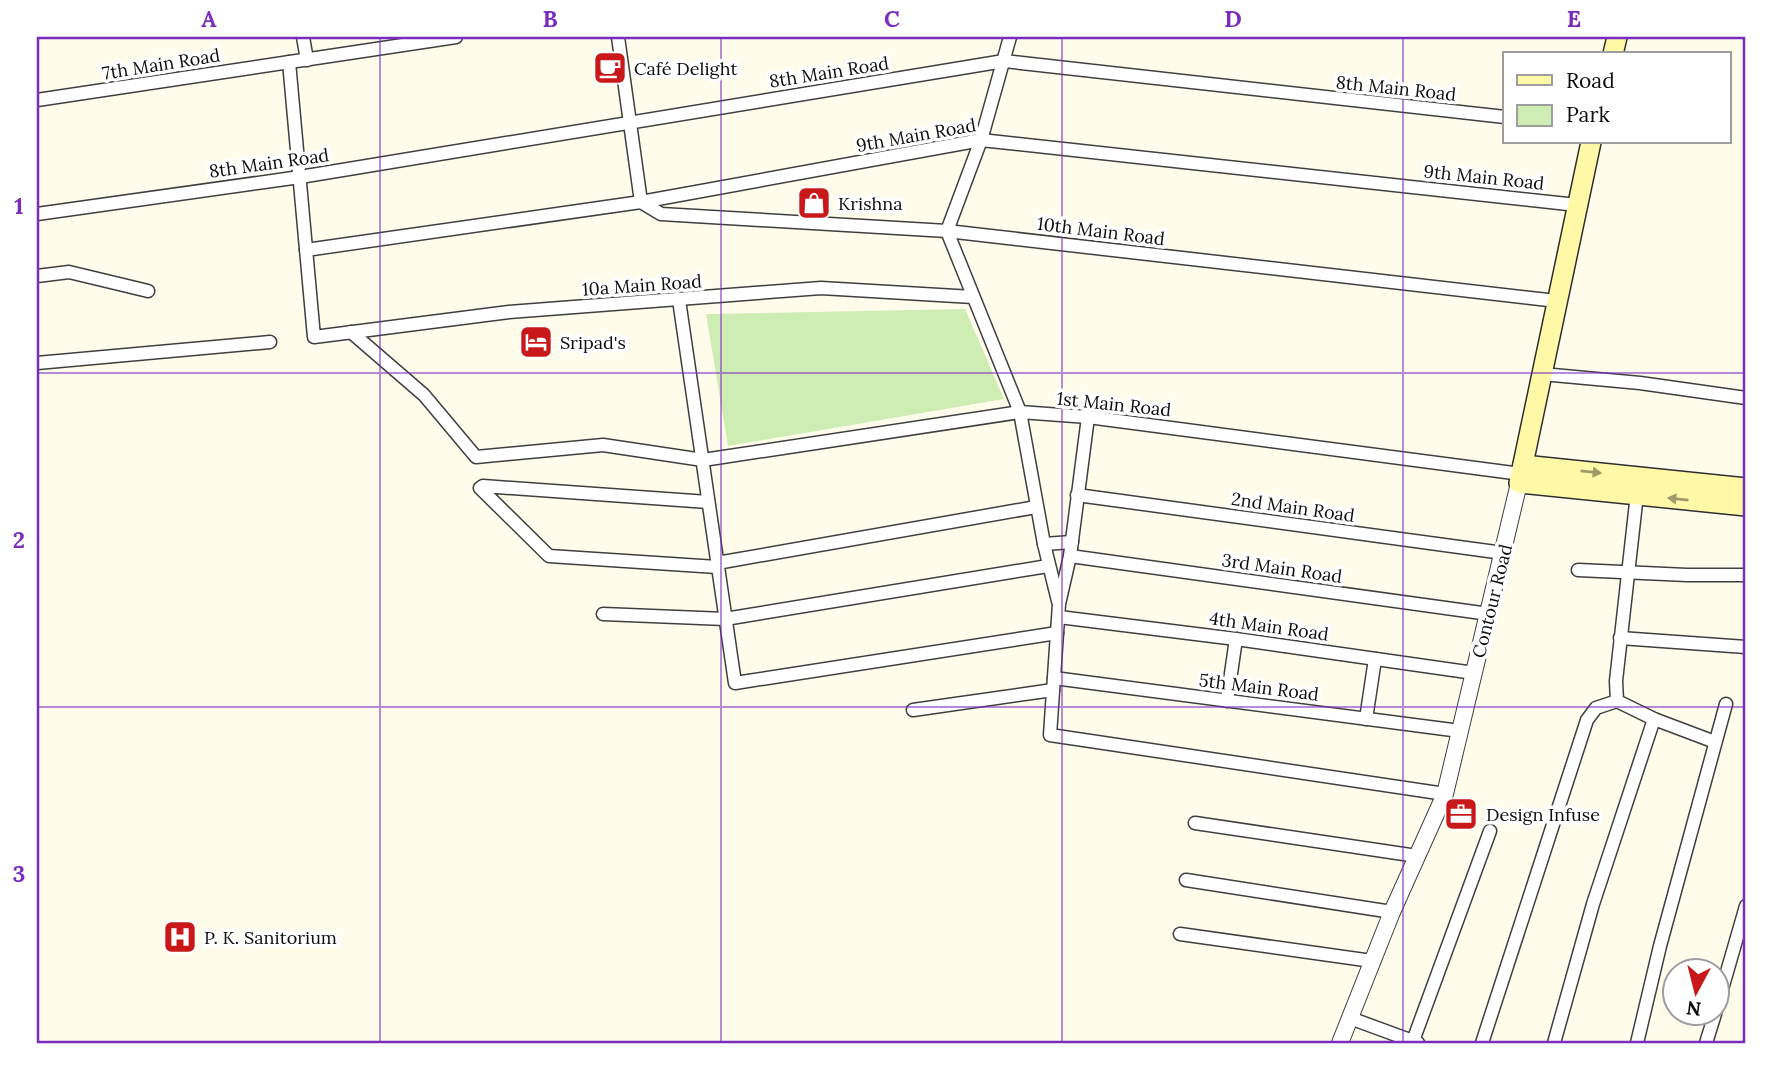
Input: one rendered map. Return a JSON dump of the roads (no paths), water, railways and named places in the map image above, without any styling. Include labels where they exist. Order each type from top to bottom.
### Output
[{"type":"main road","name":"Contour Road","points":[[1521,474],[1591,144]]},
{"type":"main road","points":[[1521,474],[1746,488]]},
{"type":"main road","points":[[1521,474],[1637,494],[1746,506]]},
{"type":"street","points":[[303,37],[307,60]]},
{"type":"street","name":"7th Main Road","points":[[37,100],[456,37]]},
{"type":"street","points":[[618,37],[642,202]]},
{"type":"street","points":[[1010,37],[981,140],[947,231],[1020,412],[1036,507],[1059,611]]},
{"type":"street","name":"8th Main Road","points":[[37,214],[300,177],[1004,61],[1503,117]]},
{"type":"street","points":[[289,62],[306,250]]},
{"type":"street","name":"9th Main Road","points":[[306,250],[642,202],[981,140],[1577,205]]},
{"type":"street","name":"10th Main Road","points":[[642,202],[661,214],[947,231],[1557,302]]},
{"type":"street","name":"10a Main Road","points":[[306,250],[314,337],[509,312],[821,288],[973,297]]},
{"type":"street","points":[[37,276],[69,272],[148,291]]},
{"type":"street","points":[[679,300],[735,682],[1057,633]]},
{"type":"street","name":"1st Main Road","points":[[351,332],[424,395],[476,457],[603,445],[703,460],[1020,412],[1088,417],[1521,474]]},
{"type":"street","points":[[37,363],[270,342]]},
{"type":"street","points":[[1542,374],[1640,383],[1746,398]]},
{"type":"street","points":[[1088,417],[1070,556],[1059,611],[1050,735],[1445,794]]},
{"type":"street","name":"Contour Road","points":[[1340,1043],[1392,912],[1445,794],[1521,474]]},
{"type":"street","points":[[708,502],[483,486],[480,488],[480,491],[549,556],[717,565],[1036,507]]},
{"type":"street","points":[[1617,701],[1620,638],[1637,494]]},
{"type":"street","name":"2nd Main Road","points":[[1077,495],[1503,553]]},
{"type":"street","points":[[1044,544],[1072,542]]},
{"type":"street","name":"3rd Main Road","points":[[1070,556],[1489,614]]},
{"type":"street","points":[[603,614],[724,619],[1048,566]]},
{"type":"street","points":[[1578,570],[1746,575]]},
{"type":"street","name":"4th Main Road","points":[[1059,611],[1474,673]]},
{"type":"street","points":[[1620,638],[1746,647]]},
{"type":"street","points":[[1227,701],[1236,639]]},
{"type":"street","points":[[1366,719],[1375,659]]},
{"type":"street","name":"5th Main Road","points":[[913,710],[1054,684],[1227,701],[1460,731]]},
{"type":"street","points":[[1482,1043],[1587,720],[1597,708],[1617,701],[1654,719],[1715,742]]},
{"type":"street","points":[[1637,1043],[1660,946],[1726,704]]},
{"type":"street","points":[[1554,1043],[1593,904],[1654,719]]},
{"type":"street","points":[[1195,824],[1417,856]]},
{"type":"street","points":[[1350,1018],[1416,1042],[1490,831]]},
{"type":"street","points":[[1186,880],[1392,912]]},
{"type":"street","points":[[1730,963],[1746,906]]},
{"type":"street","points":[[1180,934],[1372,961]]},
{"type":"place","name":"Café Delight","points":[[610,68]]},
{"type":"place","name":"Krishna","points":[[814,203]]},
{"type":"place","name":"Sripad's","points":[[536,342]]},
{"type":"place","name":"Design Infuse","points":[[1461,814]]},
{"type":"place","name":"P. K. Sanitorium","points":[[180,937]]}]
